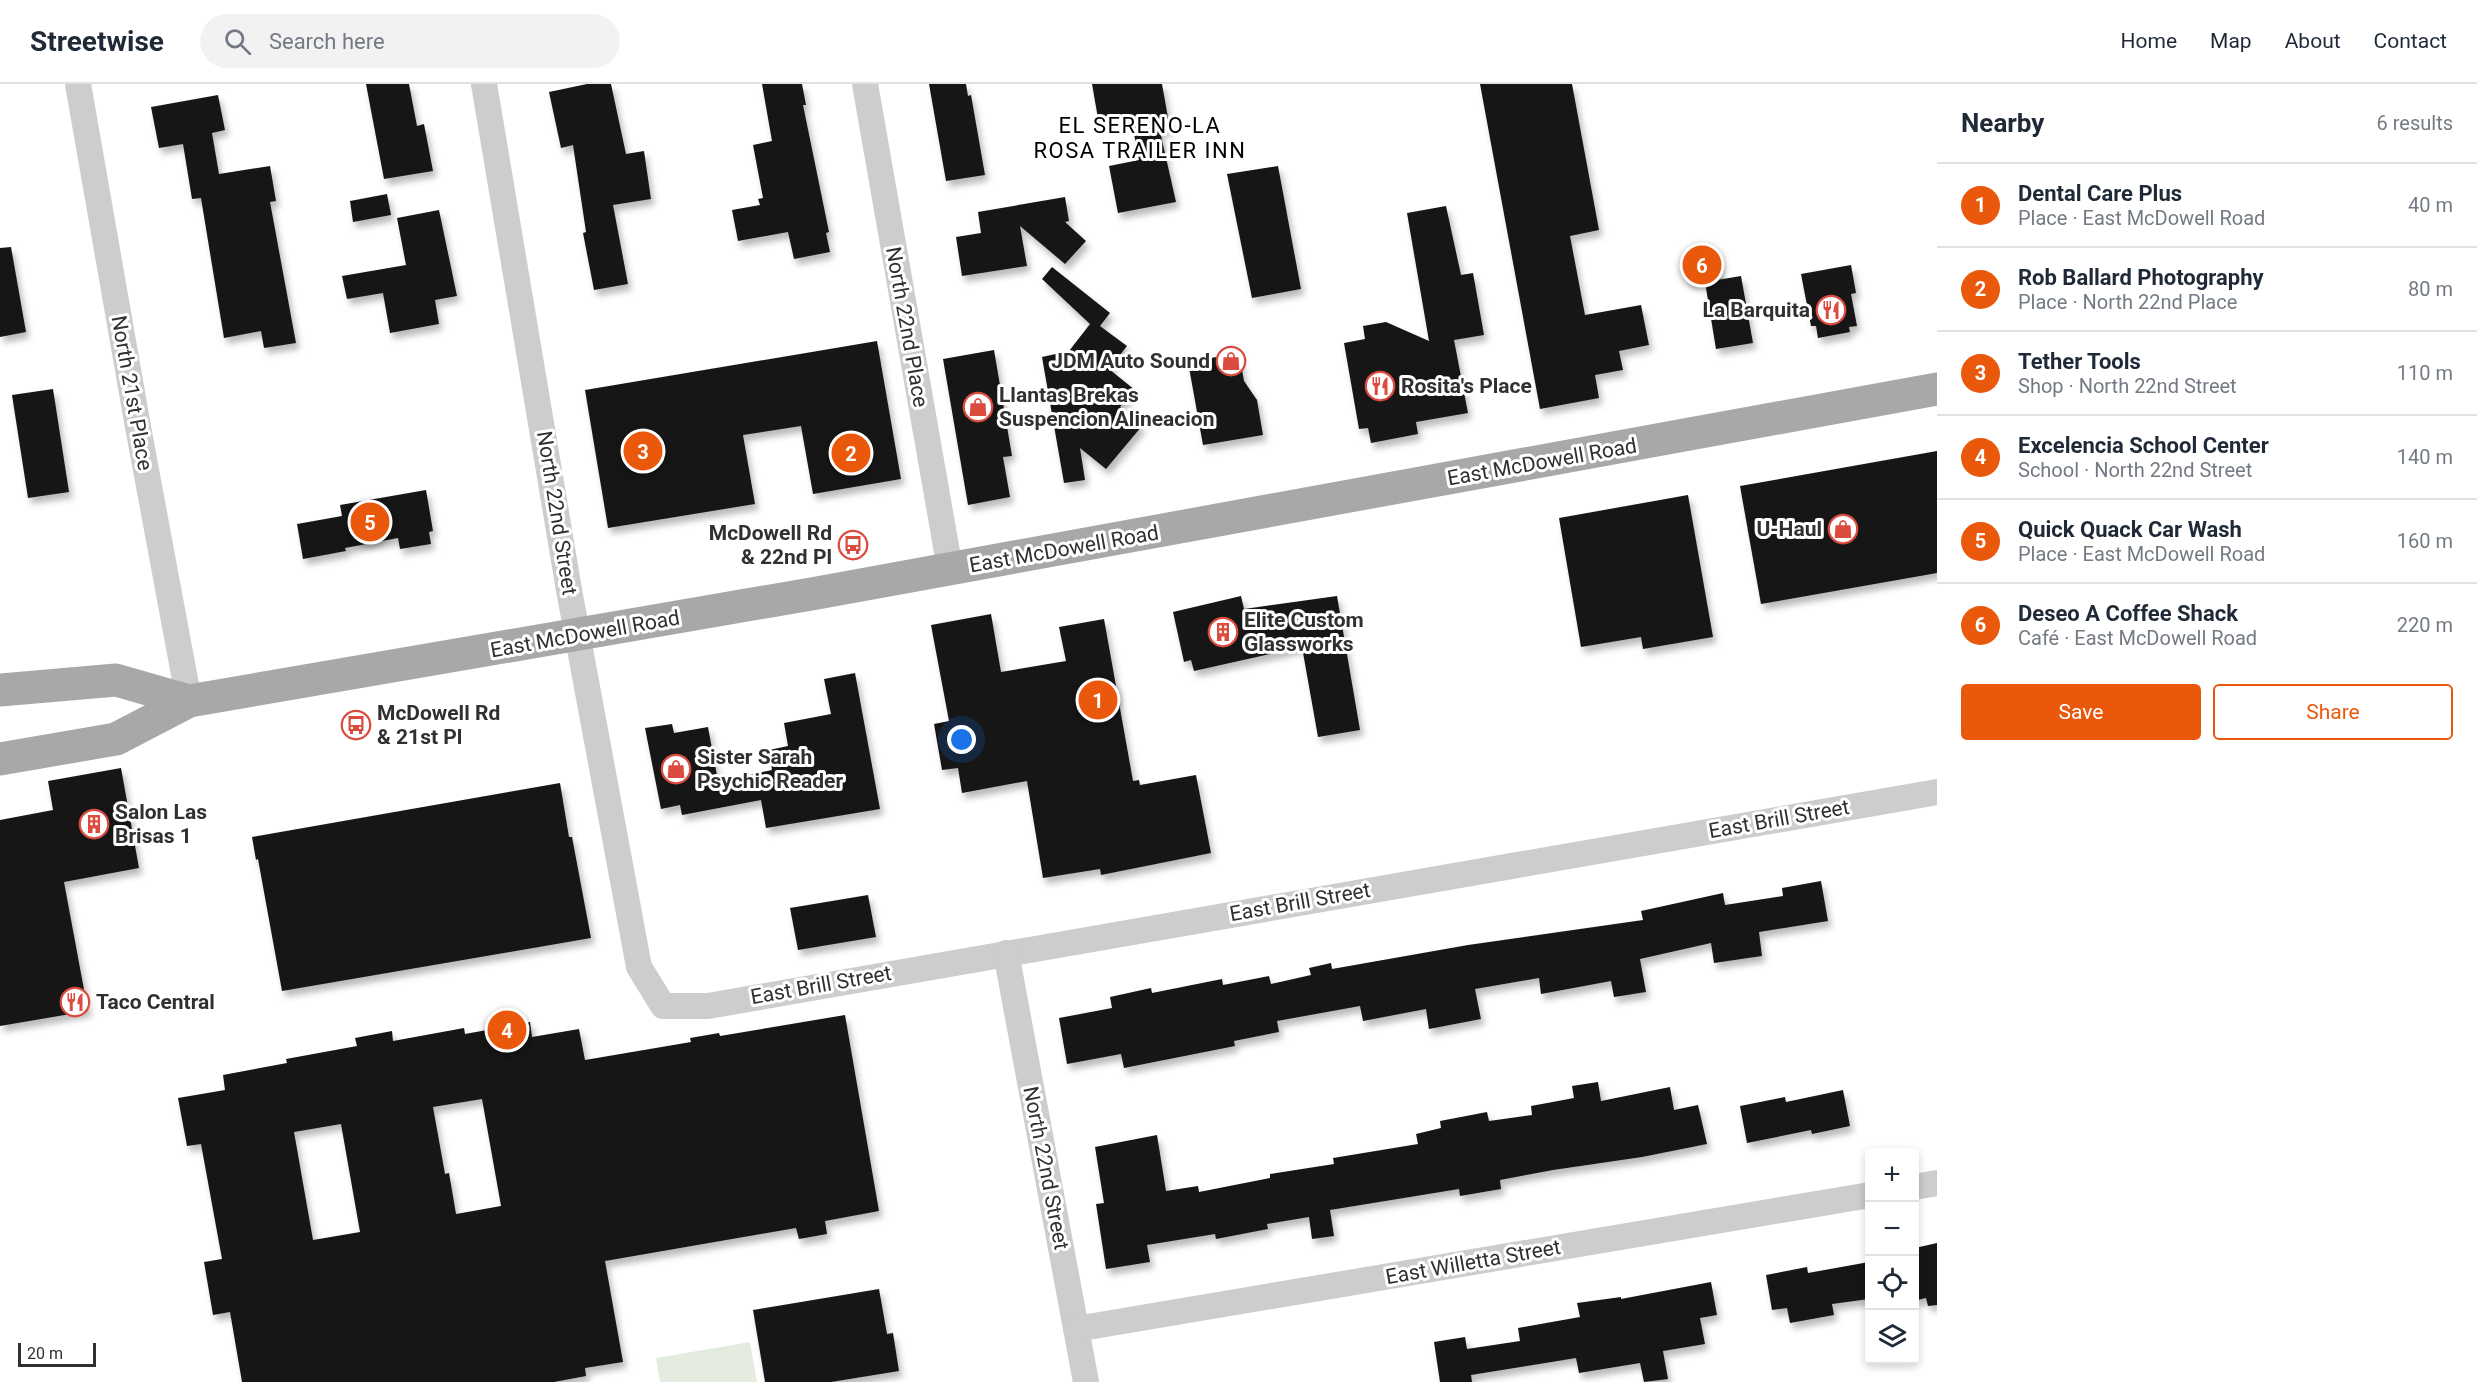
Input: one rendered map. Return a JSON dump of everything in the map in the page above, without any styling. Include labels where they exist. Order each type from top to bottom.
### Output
[{"type":"main road","name":"East McDowell Road","points":[[0,759],[116,739],[189,700],[578,636],[1937,389]]},
{"type":"main road","name":"East McDowell Road","points":[[0,690],[116,680],[189,700]]},
{"type":"street","name":"North 21st Place","points":[[78,84],[132,394],[189,700]]},
{"type":"street","name":"North 22nd Street","points":[[484,84],[578,636],[639,967],[663,1006]]},
{"type":"street","name":"North 22nd Place","points":[[865,84],[951,569]]},
{"type":"street","name":"East Brill Street","points":[[663,1006],[708,1006],[1937,792]]},
{"type":"street","name":"North 22nd Street","points":[[1006,953],[1086,1382]]},
{"type":"street","points":[[1919,1186],[1937,1183]]},
{"type":"street","name":"East Willetta Street","points":[[1076,1329],[1865,1196]]},
{"type":"shaded area","points":[[750,1342],[757,1382],[660,1382],[656,1358]]},
{"type":"building","points":[[366,84],[409,84],[417,126],[424,124],[433,171],[384,179]]},
{"type":"building","points":[[587,84],[611,84],[626,154],[644,151],[651,199],[613,205],[628,284],[594,290],[583,233],[586,232],[573,145],[561,148],[549,92]]},
{"type":"building","points":[[762,84],[802,84],[806,105],[803,105],[829,232],[826,233],[830,252],[794,259],[788,232],[738,241],[732,210],[760,205],[758,199],[763,198],[753,145],[772,141]]},
{"type":"building","points":[[929,84],[966,84],[968,96],[971,95],[985,175],[946,181]]},
{"type":"building","points":[[1092,84],[1162,84],[1170,129],[1160,131],[1176,202],[1118,213],[1109,166],[1139,160],[1131,118],[1099,124]]},
{"type":"building","points":[[1480,84],[1572,84],[1599,230],[1570,236],[1585,315],[1641,305],[1649,345],[1619,351],[1623,370],[1595,375],[1599,398],[1540,409]]},
{"type":"building","points":[[218,95],[225,130],[212,133],[219,174],[270,166],[276,201],[270,202],[296,343],[264,348],[261,331],[224,338],[201,198],[192,199],[183,144],[159,148],[151,107]]},
{"type":"building","points":[[1278,166],[1301,289],[1252,298],[1227,174]]},
{"type":"building","points":[[387,194],[391,215],[353,222],[350,201]]},
{"type":"building","points":[[1065,197],[1069,221],[1065,222],[1086,241],[1065,264],[1020,226],[1027,266],[962,276],[956,237],[981,233],[978,212]]},
{"type":"building","points":[[1446,206],[1461,275],[1473,273],[1484,335],[1454,340],[1468,413],[1416,422],[1418,434],[1371,443],[1368,428],[1359,429],[1344,343],[1365,339],[1363,326],[1386,322],[1429,341],[1407,213]]},
{"type":"building","points":[[439,210],[457,296],[435,300],[439,324],[390,333],[383,293],[347,299],[342,276],[406,265],[397,218]]},
{"type":"building","points":[[11,247],[26,332],[0,337],[0,248]]},
{"type":"building","points":[[1716,250],[1720,276],[1689,281],[1685,255]]},
{"type":"building","name":"La Barquita","points":[[1851,265],[1856,293],[1851,294],[1857,326],[1849,327],[1850,332],[1818,338],[1816,326],[1811,326],[1801,274]]},
{"type":"building","points":[[1052,267],[1110,313],[1100,326],[1127,346],[1109,369],[1135,390],[1120,407],[1142,426],[1106,469],[1080,448],[1085,480],[1064,483],[1042,357],[1069,351],[1090,324],[1042,279]]},
{"type":"building","points":[[1741,276],[1753,343],[1716,349],[1705,282]]},
{"type":"building","points":[[877,341],[901,479],[813,494],[801,426],[743,435],[755,504],[608,528],[585,390]]},
{"type":"building","name":"Llantas Brekas Suspencion Alineacion","points":[[994,350],[1012,456],[1003,457],[1010,497],[968,505],[943,359]]},
{"type":"building","points":[[1239,353],[1244,381],[1257,400],[1263,435],[1203,445],[1188,362]]},
{"type":"building","points":[[53,389],[69,492],[28,498],[12,395]]},
{"type":"building","name":"U-Haul","points":[[1937,451],[1937,573],[1761,604],[1740,486]]},
{"type":"building","points":[[426,490],[433,531],[429,532],[431,544],[400,549],[398,538],[303,559],[297,524],[342,516],[340,505]]},
{"type":"building","name":"U-Haul","points":[[1688,495],[1713,637],[1643,649],[1641,637],[1581,647],[1559,518]]},
{"type":"building","points":[[1241,596],[1244,609],[1337,596],[1360,730],[1318,737],[1302,647],[1194,671],[1191,660],[1184,662],[1173,612]]},
{"type":"building","points":[[991,614],[1001,672],[1066,661],[1059,627],[1104,619],[1133,781],[1139,780],[1140,785],[1196,775],[1211,853],[1101,875],[1100,869],[1043,878],[1027,781],[962,793],[958,768],[942,770],[934,724],[949,721],[931,625]]},
{"type":"building","points":[[855,673],[880,809],[766,828],[761,800],[682,815],[680,805],[661,809],[645,728],[672,724],[674,733],[708,727],[718,781],[772,770],[769,750],[788,746],[784,723],[831,714],[824,679]]},
{"type":"building","points":[[121,768],[139,868],[64,882],[88,1011],[0,1026],[0,820],[53,810],[48,781]]},
{"type":"building","points":[[560,783],[591,938],[282,991],[252,837]]},
{"type":"building","points":[[1821,881],[1828,921],[1759,932],[1762,956],[1714,963],[1711,943],[1640,959],[1646,992],[1614,997],[1611,981],[1541,994],[1539,978],[1475,989],[1481,1019],[1429,1029],[1426,1009],[1363,1021],[1360,1006],[1277,1021],[1279,1032],[1234,1041],[1235,1046],[1124,1068],[1121,1054],[1067,1064],[1059,1018],[1112,1008],[1110,997],[1151,988],[1152,993],[1222,979],[1223,985],[1269,976],[1271,984],[1311,975],[1309,968],[1331,963],[1332,969],[1468,945],[1643,920],[1641,911],[1723,893],[1725,905],[1783,896],[1782,888]]},
{"type":"building","points":[[868,895],[876,937],[798,950],[790,908]]},
{"type":"building","points":[[845,1015],[879,1211],[825,1221],[827,1234],[799,1239],[796,1228],[605,1261],[623,1362],[585,1368],[586,1376],[554,1382],[242,1382],[230,1312],[213,1315],[204,1262],[222,1259],[201,1144],[187,1146],[178,1098],[225,1090],[223,1075],[287,1063],[286,1059],[357,1046],[355,1038],[392,1031],[393,1041],[464,1028],[465,1034],[530,1022],[532,1037],[579,1029],[585,1060],[691,1042],[690,1038],[719,1033],[720,1036]],"holes":[[[482,1099],[501,1206],[456,1214],[449,1173],[445,1174],[433,1107]],[[341,1124],[360,1232],[313,1240],[294,1132]]]},
{"type":"building","points":[[1598,1082],[1601,1101],[1670,1087],[1674,1110],[1698,1105],[1707,1144],[1500,1180],[1501,1189],[1460,1196],[1459,1189],[1330,1210],[1334,1236],[1312,1239],[1309,1217],[1267,1224],[1268,1229],[1216,1239],[1215,1234],[1147,1245],[1150,1262],[1106,1269],[1096,1204],[1104,1203],[1095,1147],[1157,1135],[1166,1191],[1198,1186],[1199,1192],[1270,1178],[1270,1174],[1334,1164],[1333,1158],[1418,1144],[1416,1134],[1441,1128],[1440,1121],[1487,1112],[1489,1121],[1532,1115],[1531,1106],[1574,1098],[1572,1086]]},
{"type":"building","points":[[1843,1090],[1850,1126],[1812,1134],[1811,1130],[1747,1143],[1740,1106],[1785,1097],[1786,1102]]},
{"type":"building","points":[[1937,1243],[1937,1305],[1928,1306],[1926,1298],[1919,1300],[1919,1247]]},
{"type":"building","points":[[1865,1263],[1865,1300],[1832,1304],[1834,1315],[1790,1323],[1787,1308],[1772,1310],[1766,1275],[1807,1267],[1808,1273]]},
{"type":"building","points":[[1711,1282],[1717,1315],[1700,1318],[1705,1344],[1663,1351],[1668,1379],[1644,1382],[1640,1363],[1579,1373],[1576,1358],[1471,1375],[1472,1382],[1440,1382],[1434,1342],[1465,1337],[1467,1349],[1520,1341],[1518,1328],[1580,1317],[1577,1303],[1621,1297],[1621,1299]]},
{"type":"building","points":[[879,1289],[887,1334],[893,1333],[899,1371],[831,1382],[765,1382],[753,1310]]},
{"type":"place","name":"Deseo A Coffee Shack","points":[[1702,265]]},
{"type":"place","name":"La Barquita","points":[[1831,310]]},
{"type":"place","name":"JDM Auto Sound","points":[[1231,361]]},
{"type":"place","name":"Rosita's Place","points":[[1380,386]]},
{"type":"place","name":"Llantas Brekas Suspencion Alineacion","points":[[978,407]]},
{"type":"place","name":"Tether Tools","points":[[643,451]]},
{"type":"place","name":"Rob Ballard Photography","points":[[851,453]]},
{"type":"place","name":"Quick Quack Car Wash","points":[[370,522]]},
{"type":"place","name":"U-Haul","points":[[1843,529]]},
{"type":"place","name":"McDowell Rd & 22nd Pl","points":[[853,545]]},
{"type":"place","name":"Elite Custom Glassworks","points":[[1223,632]]},
{"type":"place","name":"Dental Care Plus","points":[[1098,700]]},
{"type":"place","name":"McDowell Rd & 21st Pl","points":[[356,725]]},
{"type":"place","name":"Sister Sarah Psychic Reader","points":[[676,769]]},
{"type":"place","name":"Salon Las Brisas 1","points":[[94,824]]},
{"type":"place","name":"Taco Central","points":[[75,1002]]},
{"type":"place","name":"Excelencia School Center","points":[[507,1030]]},
{"type":"district","name":"EL SERENO-LA ROSA TRAILER INN","points":[[1140,138]]}]
